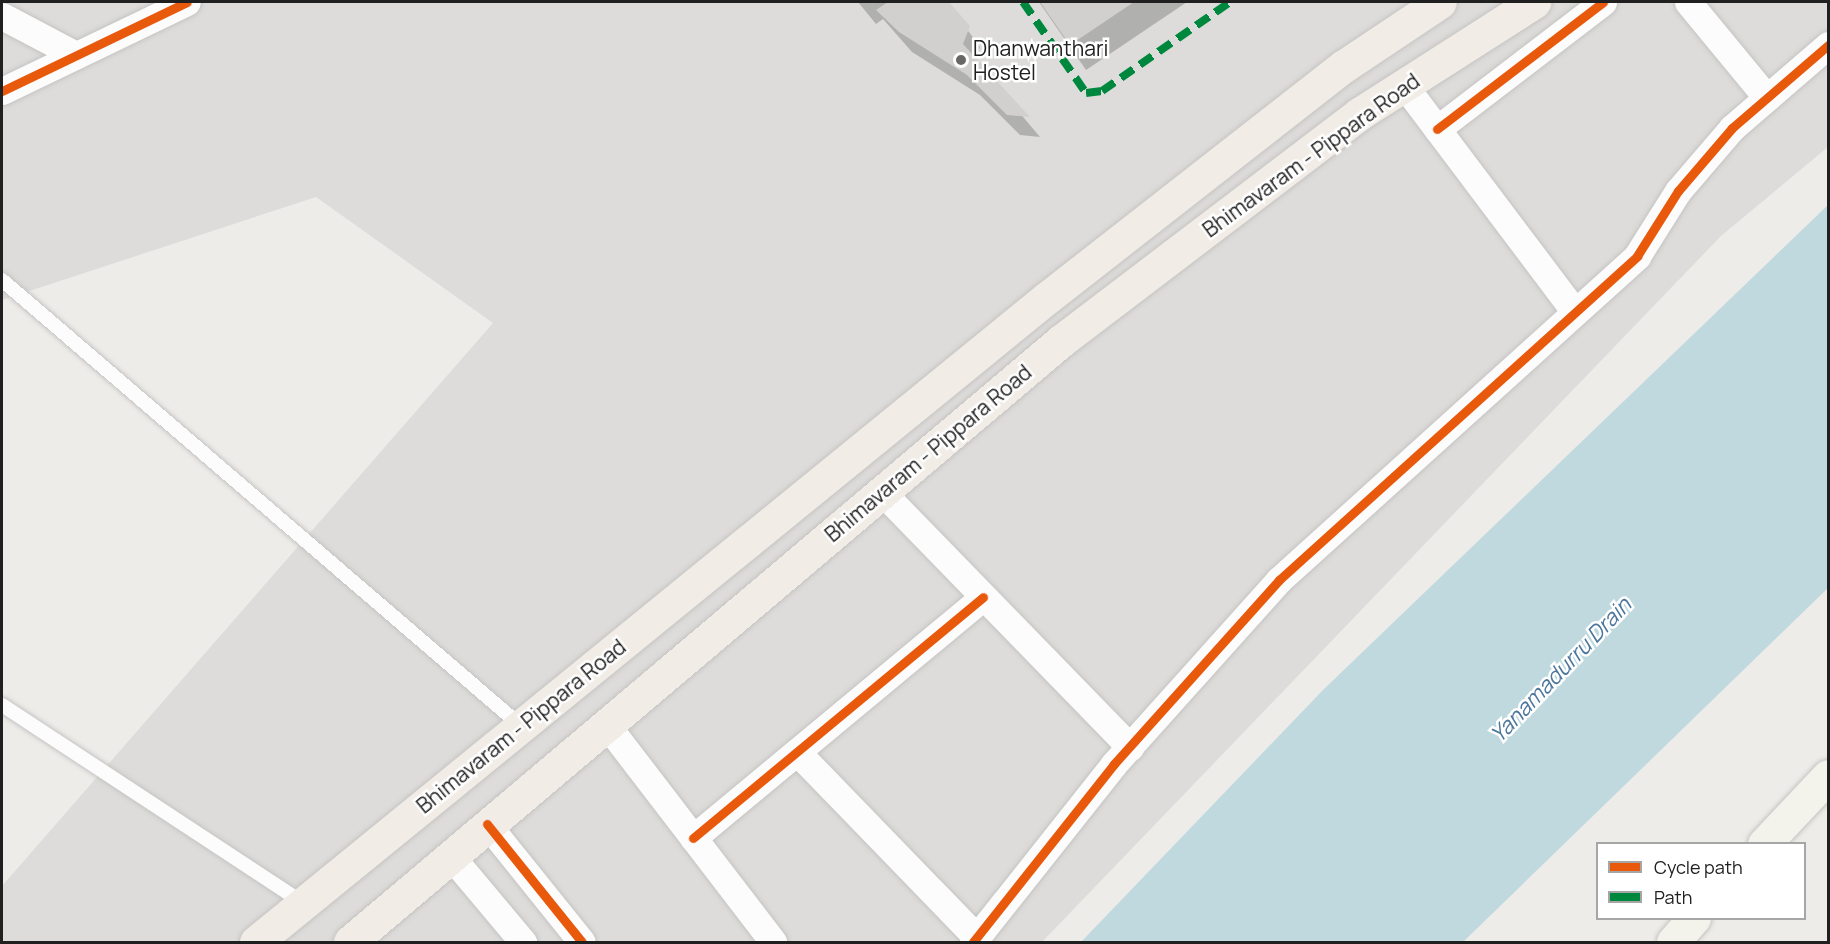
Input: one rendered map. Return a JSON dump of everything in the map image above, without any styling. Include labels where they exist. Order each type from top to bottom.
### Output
[{"type":"main road","name":"Bhimavaram - Pippara Road","points":[[256,942],[1048,297],[1344,66],[1440,2]]},
{"type":"main road","name":"Bhimavaram - Pippara Road","points":[[350,942],[1060,341],[1404,85],[1534,2]]},
{"type":"street","points":[[2,91],[187,2]]},
{"type":"street","points":[[1437,129],[1604,2]]},
{"type":"street","points":[[1688,2],[1767,98]]},
{"type":"street","points":[[2,20],[76,55]]},
{"type":"street","points":[[797,752],[975,940],[1130,747],[1279,580],[1637,256],[1678,191],[1732,128],[1828,45]]},
{"type":"street","points":[[1404,85],[1575,312]]},
{"type":"street","points":[[882,492],[1130,747]]},
{"type":"street","points":[[693,838],[983,597]]},
{"type":"street","points":[[606,724],[773,942]]},
{"type":"street","points":[[1765,842],[1828,776]]},
{"type":"street","points":[[487,824],[582,942]]},
{"type":"street","points":[[450,855],[523,942]]},
{"type":"street","points":[[1673,942],[1692,920]]},
{"type":"lane","points":[[2,280],[522,726]]},
{"type":"lane","points":[[2,705],[304,903]]},
{"type":"shaded area","points":[[2,2],[1828,2],[1828,147],[1721,236],[1042,942],[2,942],[2,886],[493,323],[316,197],[2,300]]},
{"type":"water","name":"Yanamadurru Drain","points":[[1828,205],[1828,588],[1463,942],[1081,942],[1323,690]]},
{"type":"building","name":"Dhanwanthari Hostel","points":[[888,2],[949,2],[970,26],[963,44],[1030,117],[1007,115],[967,75],[899,32],[876,10]]},
{"type":"building","points":[[1040,2],[1134,2],[1070,45]]},
{"type":"marked path","points":[[1023,2],[1086,93],[1102,91],[1230,2]]},
{"type":"cycle path","points":[[2,91],[187,2]]},
{"type":"cycle path","points":[[1437,129],[1603,2]]},
{"type":"cycle path","points":[[973,942],[1114,764],[1279,580],[1637,256],[1678,191],[1732,128],[1828,45]]},
{"type":"cycle path","points":[[693,838],[983,597]]},
{"type":"cycle path","points":[[487,824],[582,942]]},
{"type":"place","name":"Dhanwanthari Hostel","points":[[961,60]]}]
